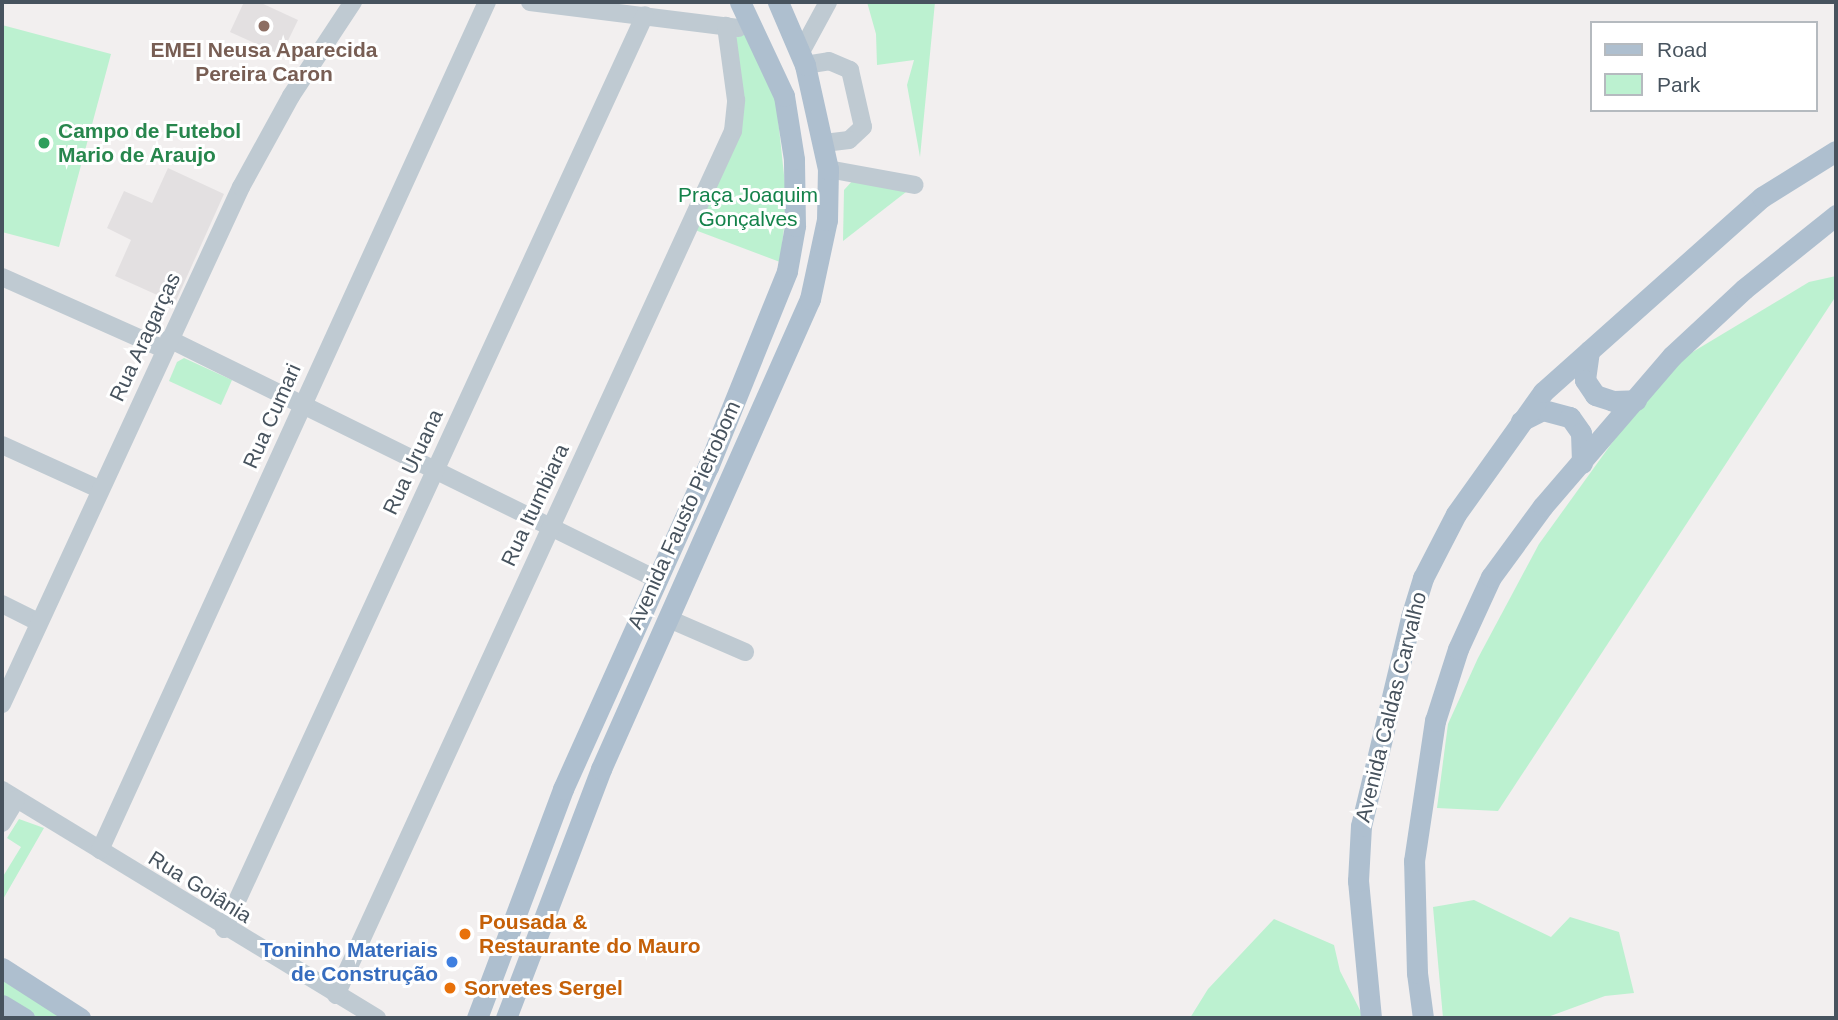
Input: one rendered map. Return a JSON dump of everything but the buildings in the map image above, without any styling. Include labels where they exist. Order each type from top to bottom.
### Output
[{"type":"main road","name":"Avenida Fausto Pietrobom","points":[[477,1018],[563,789],[787,271],[795,226],[794,159],[784,96],[757,31],[740,2]]},
{"type":"main road","name":"Avenida Fausto Pietrobom","points":[[506,1018],[601,769],[810,299],[827,220],[828,169],[803,59],[778,2]]},
{"type":"main road","name":"Avenida Caldas Carvalho","points":[[1371,1018],[1358,881],[1362,825],[1390,697],[1423,578],[1456,514],[1543,392],[1762,197],[1836,151]]},
{"type":"main road","points":[[1423,1018],[1417,972],[1414,861],[1435,722],[1458,649],[1491,577],[1543,506],[1582,464],[1672,356],[1744,289],[1836,215]]},
{"type":"main road","points":[[1589,351],[1585,380],[1595,395],[1613,401],[1636,400]]},
{"type":"main road","points":[[1521,421],[1543,410],[1570,417],[1581,433],[1582,464]]},
{"type":"main road","points":[[2,968],[80,1018]]},
{"type":"main road","points":[[2,1004],[24,1018]]},
{"type":"street","name":"Rua Aragarças","points":[[2,704],[166,344],[247,176],[291,96],[353,2]]},
{"type":"street","name":"Rua Cumari","points":[[100,850],[487,2]]},
{"type":"street","points":[[530,2],[757,31]]},
{"type":"street","points":[[824,143],[849,140],[863,127],[850,70],[829,61],[803,59],[828,2]]},
{"type":"street","name":"Rua Uruana","points":[[224,929],[645,15]]},
{"type":"street","name":"Rua Itumbiara","points":[[336,995],[733,131],[736,100],[726,26]]},
{"type":"street","points":[[828,169],[915,185]]},
{"type":"street","points":[[2,277],[166,344],[302,405],[656,579]]},
{"type":"street","points":[[2,445],[99,489]]},
{"type":"street","points":[[2,604],[38,622]]},
{"type":"street","points":[[669,619],[745,652]]},
{"type":"street","points":[[2,824],[9,795]]},
{"type":"street","name":"Rua Goiânia","points":[[9,795],[224,929],[377,1018]]},
{"type":"shaded area","name":"EMEI Neusa Aparecida Pereira Caron","points":[[244,2],[259,2],[298,20],[281,55],[230,32]]},
{"type":"shaded area","points":[[168,168],[224,194],[175,303],[115,276],[131,240],[107,228],[124,191],[152,203]]},
{"type":"green space","points":[[867,2],[935,2],[920,157],[907,85],[914,60],[877,65],[876,34]]},
{"type":"green space","name":"Campo de Futebol Mario de Araujo","points":[[2,25],[111,54],[59,247],[2,232]]},
{"type":"green space","name":"Praça Joaquim Gonçalves","points":[[732,32],[753,35],[776,100],[787,203],[780,262],[695,230],[740,132]]},
{"type":"green space","points":[[854,179],[915,185],[843,241],[844,190]]},
{"type":"green space","points":[[1836,276],[1836,296],[1498,811],[1437,808],[1448,724],[1478,658],[1539,544],[1666,368],[1809,282]]},
{"type":"green space","points":[[184,358],[232,380],[221,405],[169,381],[177,362]]},
{"type":"green space","points":[[19,819],[44,828],[2,901],[2,878],[21,847],[7,838]]},
{"type":"green space","points":[[1474,900],[1551,937],[1570,917],[1619,932],[1634,993],[1605,996],[1545,1018],[1443,1018],[1433,907]]},
{"type":"green space","points":[[1274,919],[1334,945],[1340,971],[1364,1018],[1190,1018],[1208,989]]},
{"type":"green space","points":[[2,968],[80,1018],[24,1018],[2,1005]]},
{"type":"place","name":"EMEI Neusa Aparecida Pereira Caron","points":[[264,26]]},
{"type":"place","name":"Campo de Futebol Mario de Araujo","points":[[44,143]]},
{"type":"place","name":"Pousada & Restaurante do Mauro","points":[[465,934]]},
{"type":"place","name":"Toninho Materiais de Construção","points":[[452,962]]},
{"type":"place","name":"Sorvetes Sergel","points":[[450,988]]}]
